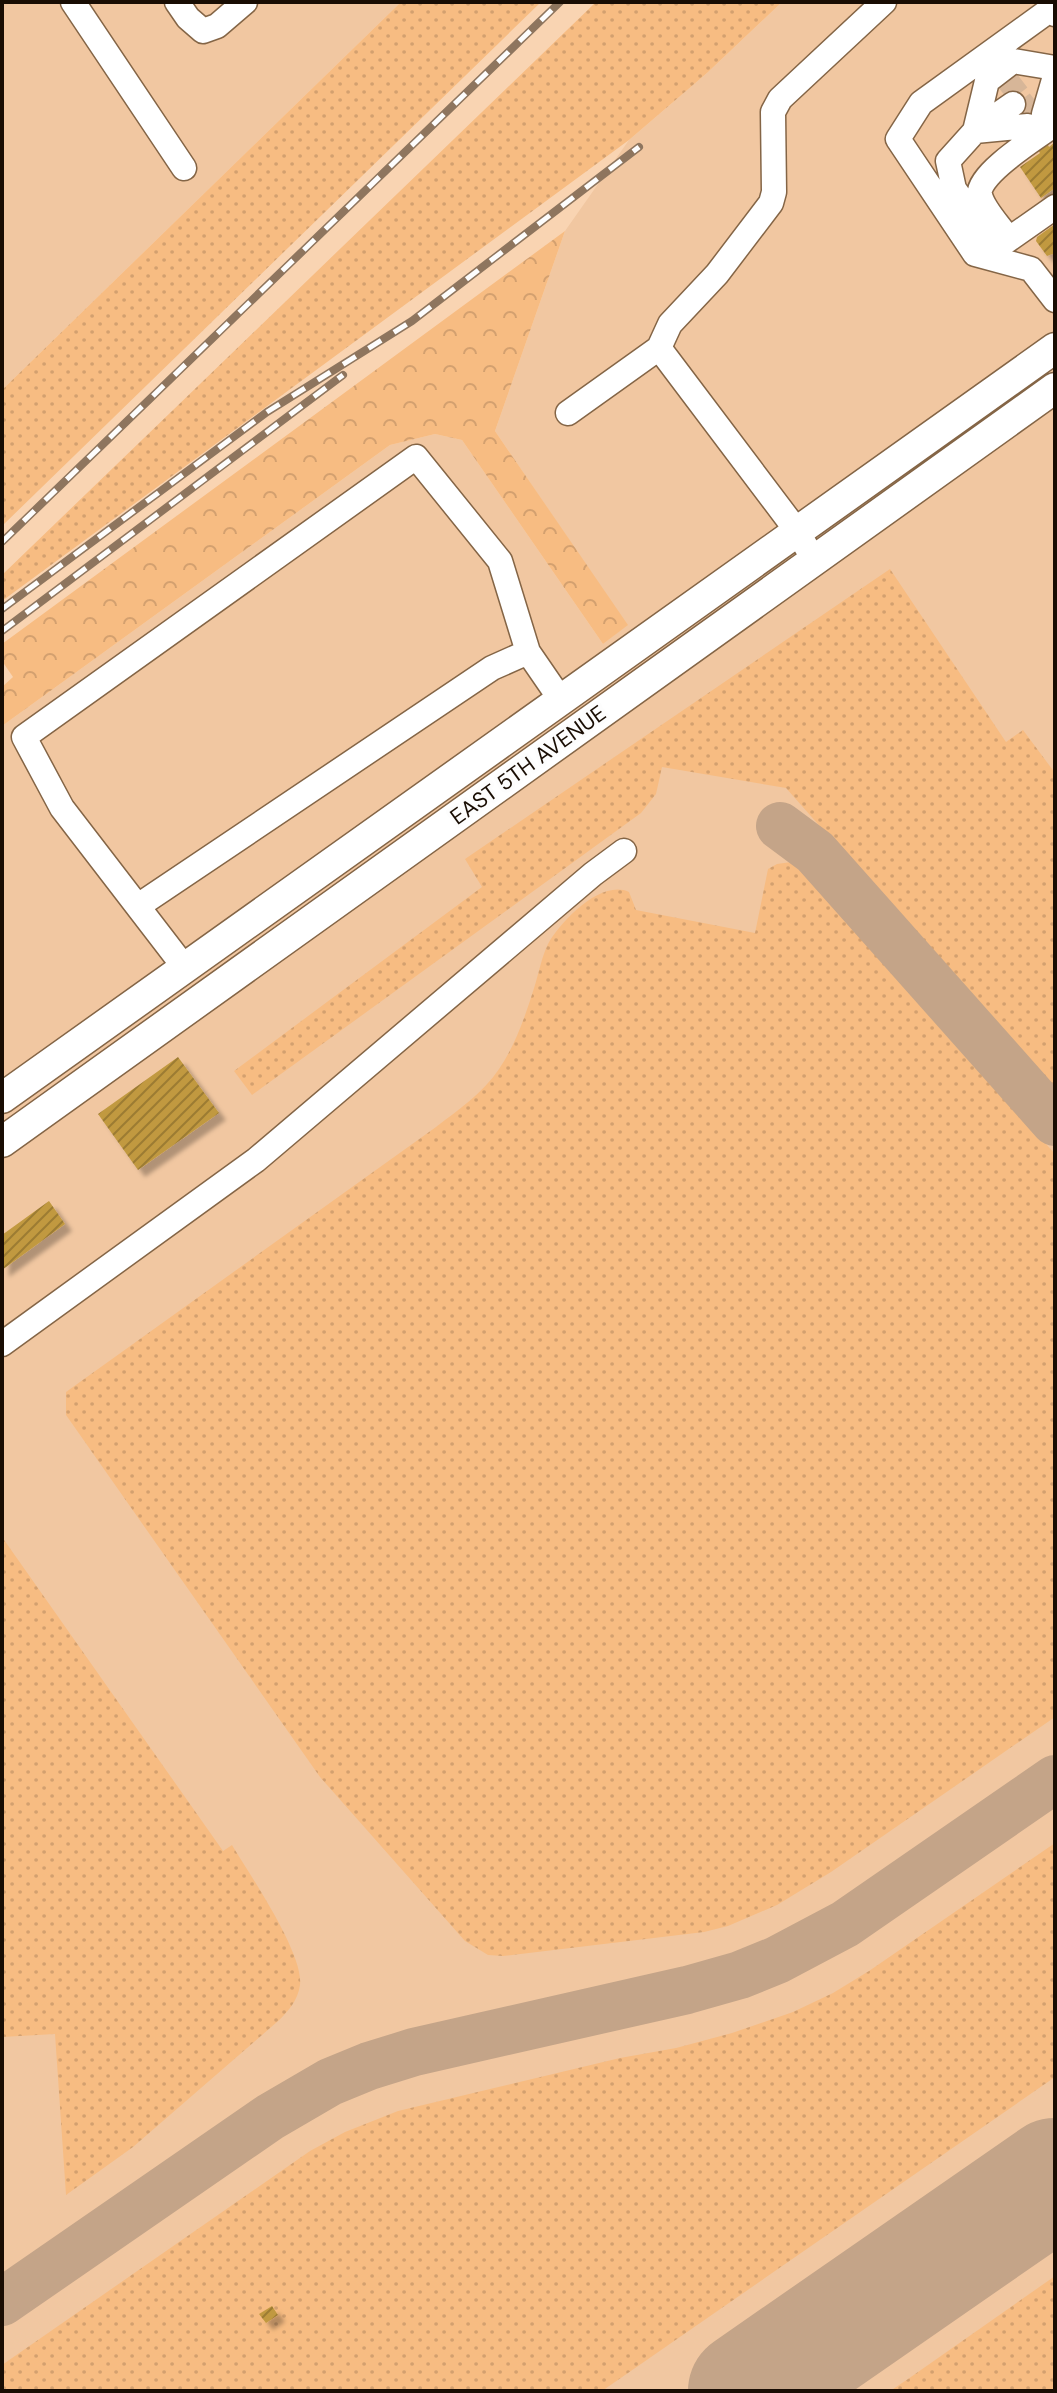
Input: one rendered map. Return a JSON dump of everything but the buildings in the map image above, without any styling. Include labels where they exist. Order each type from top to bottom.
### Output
[{"type":"main road","name":"EAST 5TH AVENUE","points":[[2,1098],[1055,348]]},
{"type":"main road","name":"EAST 5TH AVENUE","points":[[2,1142],[1055,388]]},
{"type":"lane","points":[[73,2],[184,168]]},
{"type":"lane","points":[[182,4],[203,31],[217,26],[245,2]]},
{"type":"lane","points":[[568,413],[659,348],[670,324],[717,274],[771,203],[774,192],[773,112],[780,99],[884,2]]},
{"type":"lane","points":[[1053,214],[997,248],[975,254],[898,139],[921,103],[1051,9],[1055,14]]},
{"type":"lane","points":[[975,131],[987,81],[1013,61],[1055,71],[1028,105],[980,186],[980,197],[997,248]]},
{"type":"lane","points":[[1028,105],[975,131],[948,161],[954,189],[997,248],[1031,269],[1052,290]]},
{"type":"lane","points":[[975,131],[1028,105]]},
{"type":"lane","points":[[659,348],[797,531],[814,560]]},
{"type":"lane","points":[[1017,415],[1055,373]]},
{"type":"lane","points":[[185,968],[62,808],[24,737],[416,457],[500,561],[528,652],[561,700]]},
{"type":"lane","points":[[138,906],[492,668],[528,652]]},
{"type":"lane","points":[[2,1344],[256,1160],[624,851]]},
{"type":"shaded area","points":[[2,2],[401,2],[2,390]]},
{"type":"shaded area","points":[[782,2],[1055,2],[1055,2391],[2,2391],[2,726],[390,445],[435,434],[462,440],[603,644],[627,625],[495,431],[565,231],[629,140],[707,73]]},
{"type":"green space","points":[[401,2],[541,2],[2,526],[2,390]]},
{"type":"green space","points":[[596,2],[782,2],[707,73],[629,140],[2,601],[2,575]]},
{"type":"green space","points":[[565,231],[495,431],[628,625],[603,644],[462,440],[435,434],[390,445],[2,726],[2,687],[13,677],[2,661],[2,644]]},
{"type":"green space","points":[[890,569],[1006,742],[1023,730],[1055,773],[1055,1092],[786,788],[662,767],[656,794],[641,813],[252,1095],[234,1071],[482,887],[465,859]]},
{"type":"green space","points":[[791,862],[798,865],[1055,1154],[1055,1717],[831,1872],[777,1905],[728,1926],[704,1932],[503,1956],[488,1955],[465,1941],[320,1777],[66,1415],[66,1392],[436,1127],[478,1093],[493,1078],[515,1039],[548,944],[562,924],[583,904],[606,891],[618,890],[629,892],[636,910],[755,933],[768,869]]},
{"type":"green space","points":[[2,1537],[223,1851],[232,1845],[285,1935],[299,1971],[297,1996],[281,2018],[133,2147],[66,2195],[55,2034],[2,2037]]},
{"type":"green space","points":[[1055,1843],[1055,2077],[602,2391],[2,2391],[2,2365],[310,2151],[345,2132],[398,2111],[620,2058],[676,2048],[793,2012],[869,1971]]},
{"type":"green space","points":[[1055,2276],[1055,2391],[890,2391],[908,2379]]},
{"type":"taxiway","points":[[780,826],[815,852],[1055,1122]]},
{"type":"taxiway","points":[[2,2302],[270,2117],[330,2082],[414,2052],[687,1990],[740,1975],[777,1960],[845,1924],[1055,1779]]},
{"type":"runway","points":[[748,2391],[1055,2178]]},
{"type":"tunnel","points":[[1002,92],[1020,78]]},
{"type":"tunnel","points":[[1021,115],[1037,103]]},
{"type":"railway","points":[[2,542],[560,2]]},
{"type":"railway","points":[[2,609],[267,412],[412,321],[639,147]]},
{"type":"railway","points":[[2,631],[343,375]]}]
